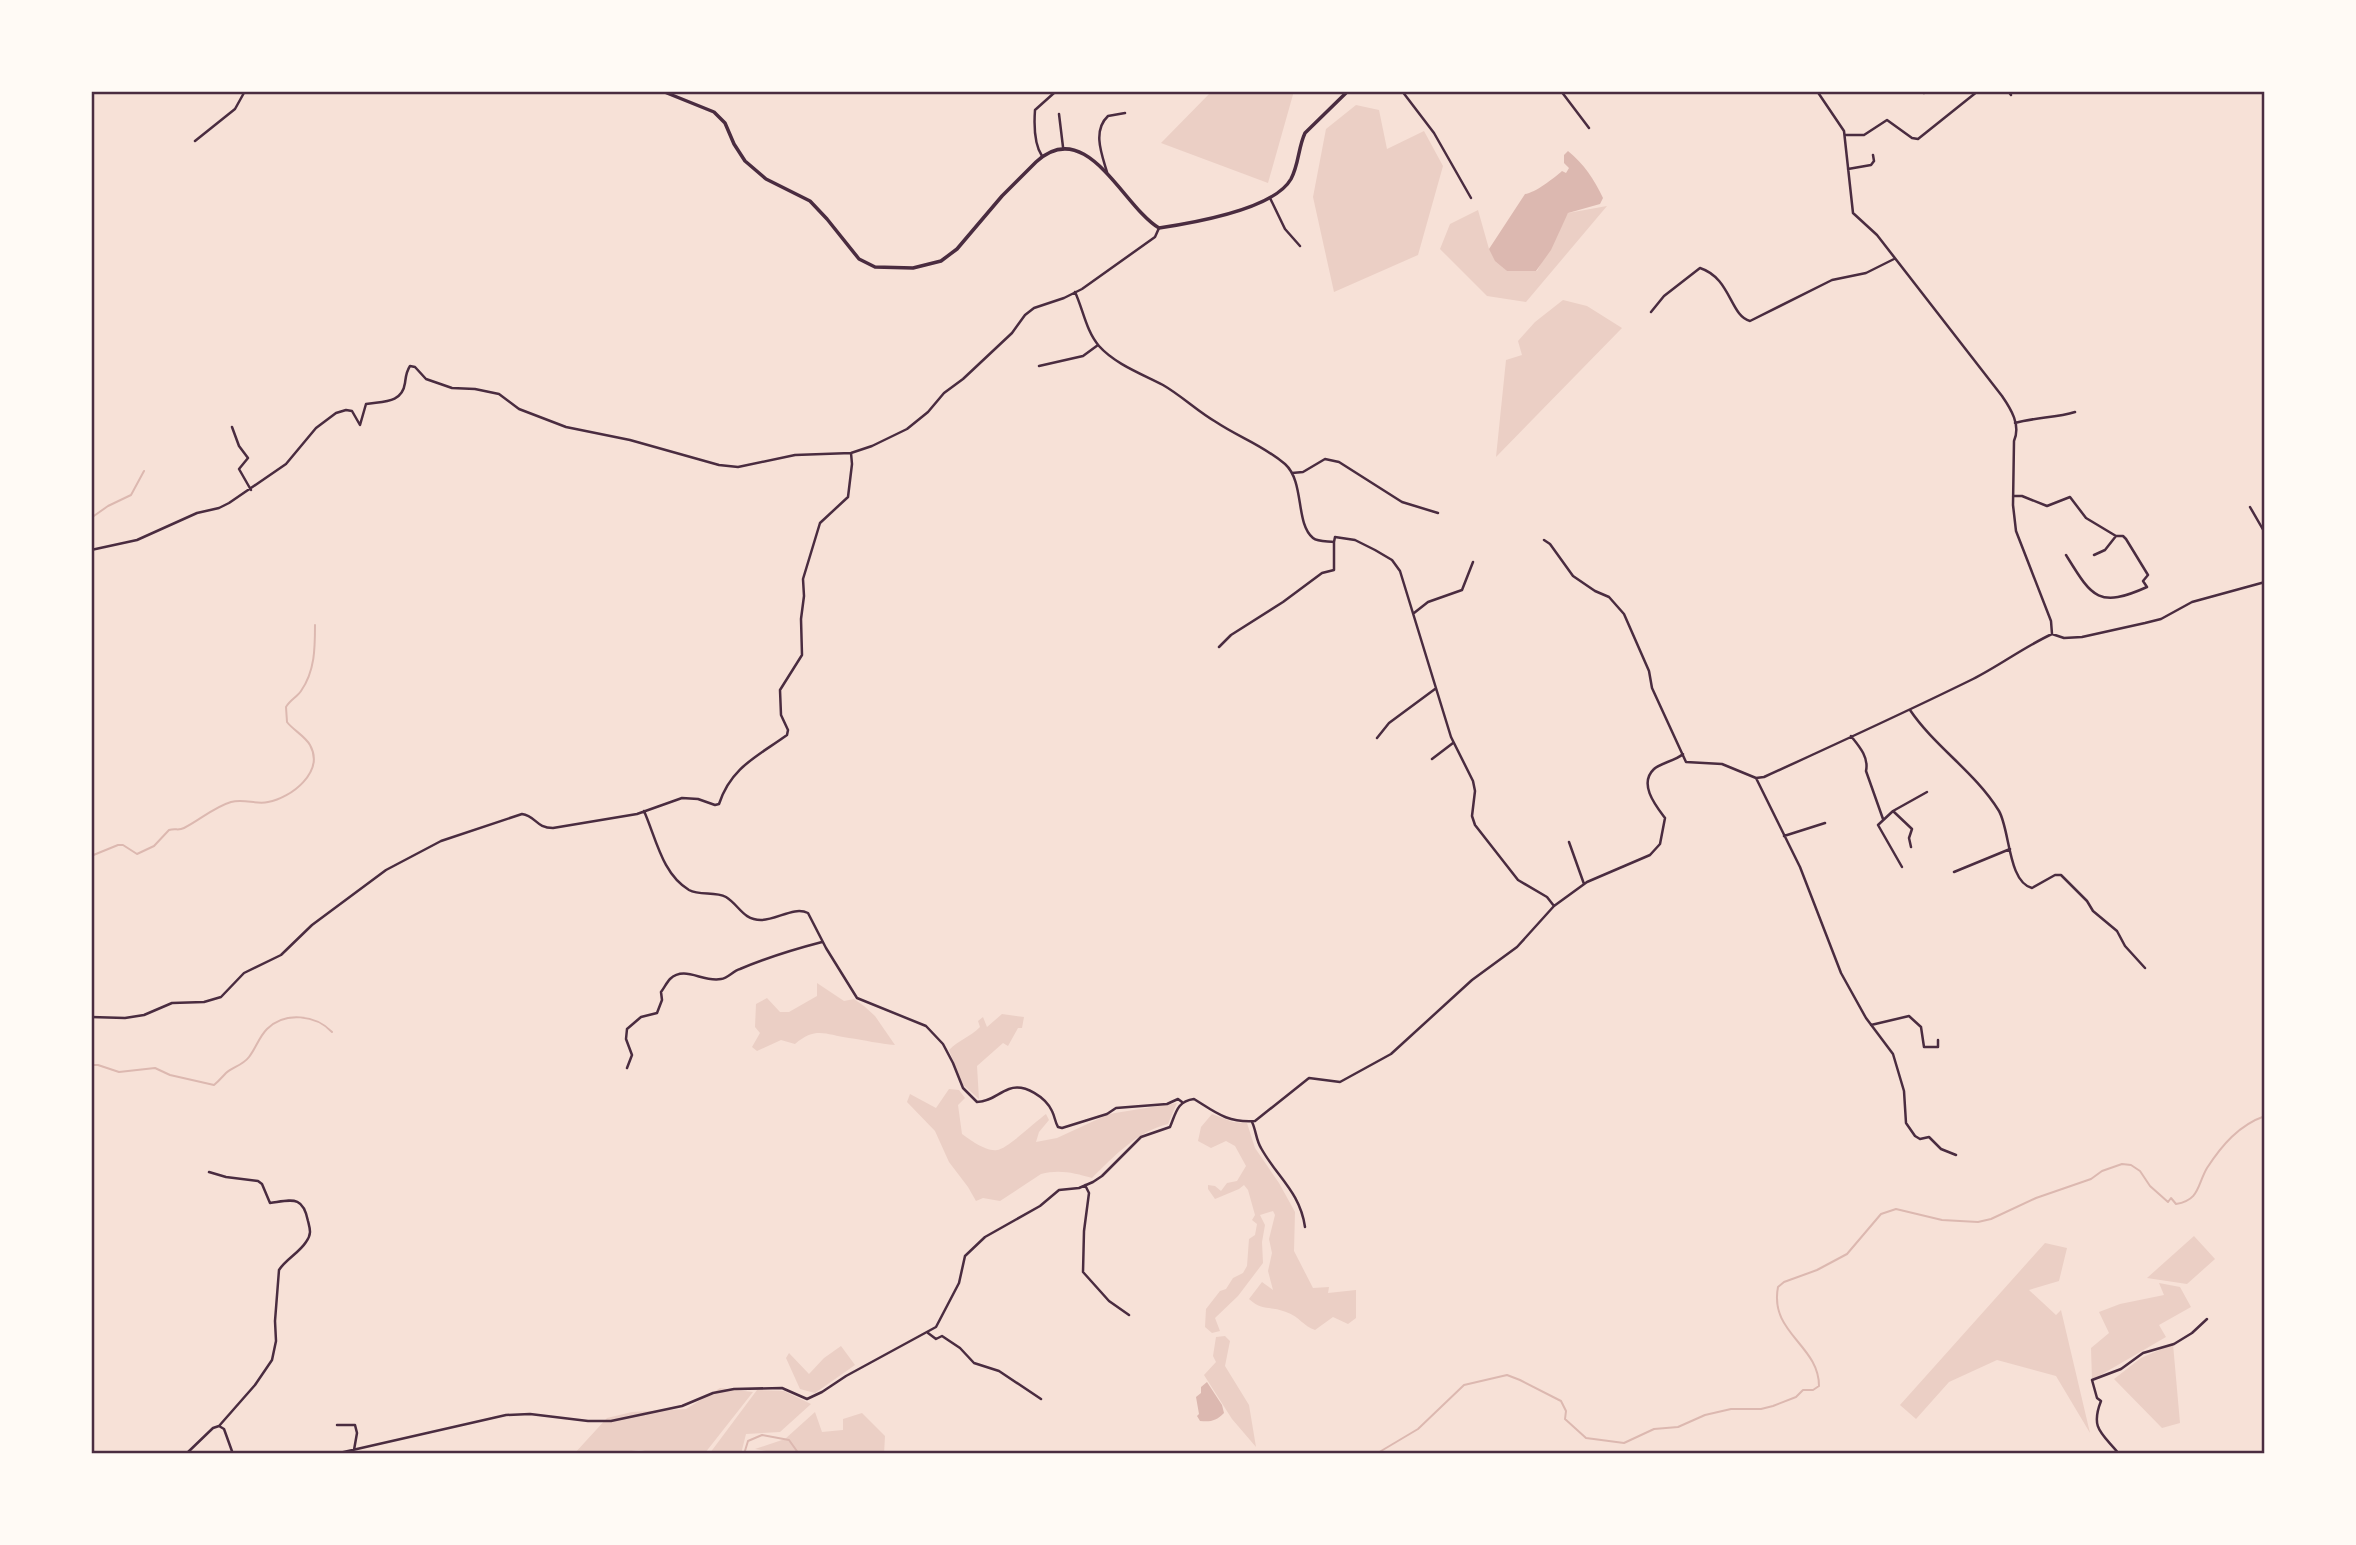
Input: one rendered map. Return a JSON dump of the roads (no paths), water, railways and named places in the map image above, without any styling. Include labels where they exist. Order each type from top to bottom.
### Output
[{"type":"main road","points":[[662,91],[678,94],[719,116],[745,161],[765,178],[810,201],[859,259],[875,267],[913,268],[941,261],[957,249],[1002,196],[1042,156],[1063,147],[1080,152],[1108,175],[1148,219],[1160,228],[1226,213],[1270,198],[1290,182],[1298,165],[1305,132],[1348,91]]},
{"type":"street","points":[[195,141],[235,109],[245,91]]},
{"type":"street","points":[[1402,91],[1434,132],[1471,198]]},
{"type":"street","points":[[1561,91],[1589,128]]},
{"type":"street","points":[[1817,91],[1845,135],[1850,201],[1854,216],[1873,231],[2011,409],[2017,435],[2013,461],[2016,531],[2051,621],[2052,634]]},
{"type":"street","points":[[1845,135],[1864,135],[1888,120],[1912,138],[1918,139],[1978,91]]},
{"type":"street","points":[[2008,91],[2011,95]]},
{"type":"street","points":[[1042,156],[1036,136],[1035,110],[1054,93]]},
{"type":"street","points":[[1108,175],[1099,148],[1101,127],[1108,117],[1125,113]]},
{"type":"street","points":[[1059,114],[1063,147]]},
{"type":"street","points":[[1848,169],[1871,165],[1874,161],[1873,155]]},
{"type":"street","points":[[1270,198],[1279,220],[1300,246]]},
{"type":"street","points":[[91,550],[146,536],[197,513],[219,508],[286,464],[327,418],[349,411],[354,413],[359,425],[366,404],[394,400],[400,396],[404,390],[407,370],[412,366],[426,379],[452,388],[499,394],[519,409],[566,427],[630,440],[719,465],[738,467],[795,455],[851,453],[881,443],[917,421],[944,393],[1012,333],[1025,315],[1040,304],[1064,298],[1119,264],[1154,237],[1160,228]]},
{"type":"street","points":[[1651,312],[1664,296],[1700,268],[1721,282],[1740,316],[1750,321],[1832,280],[1866,273],[1894,259]]},
{"type":"street","points":[[1075,292],[1098,345],[1134,371],[1184,398],[1218,424],[1266,449],[1287,466],[1292,473],[1311,536],[1316,540],[1334,542]]},
{"type":"street","points":[[1040,366],[1083,356],[1098,345]]},
{"type":"street","points":[[2015,423],[2075,412]]},
{"type":"street","points":[[232,427],[239,446],[248,458],[239,469],[251,489]]},
{"type":"street","points":[[91,1017],[125,1018],[172,1003],[204,1002],[221,997],[244,974],[281,955],[312,925],[386,870],[441,841],[522,814],[542,827],[553,828],[644,811],[690,797],[717,805],[730,779],[756,755],[787,735],[788,730],[781,715],[780,690],[802,655],[803,579],[820,523],[848,497],[851,453]]},
{"type":"street","points":[[1292,473],[1303,472],[1325,459],[1339,462],[1402,502],[1438,513]]},
{"type":"street","points":[[2013,496],[2022,496],[2047,506],[2070,497],[2086,518],[2116,536],[2123,536],[2148,575],[2143,581],[2147,587],[2124,597],[2102,598],[2090,591],[2066,555]]},
{"type":"street","points":[[2250,508],[2265,533]]},
{"type":"street","points":[[2094,555],[2105,550],[2116,536]]},
{"type":"street","points":[[1219,647],[1231,635],[1322,573],[1334,570],[1335,537],[1355,540],[1392,560],[1400,571],[1453,743],[1472,781],[1475,791],[1472,816],[1475,825],[1518,880],[1547,897],[1554,906]]},
{"type":"street","points":[[1544,540],[1550,544],[1573,576],[1609,597],[1624,614],[1650,671],[1652,688],[1686,762],[1722,764],[1756,778],[1764,777],[1978,676],[2052,634],[2064,638],[2082,637],[2153,621],[2192,603],[2265,582]]},
{"type":"street","points":[[1414,613],[1429,602],[1462,590],[1474,562]]},
{"type":"street","points":[[1377,737],[1390,723],[1435,689]]},
{"type":"street","points":[[1910,709],[1927,732],[1999,811],[2017,874],[2027,887],[2032,888],[2055,875],[2061,875],[2087,901],[2093,911],[2117,931],[2125,946],[2145,968]]},
{"type":"street","points":[[1851,736],[1864,753],[1866,771],[1883,821]]},
{"type":"street","points":[[1432,759],[1453,743]]},
{"type":"street","points":[[335,1454],[506,1415],[530,1414],[588,1421],[611,1420],[682,1406],[713,1392],[734,1389],[782,1388],[807,1399],[929,1333],[940,1322],[960,1283],[963,1260],[968,1252],[985,1237],[1040,1206],[1059,1191],[1085,1185],[1102,1176],[1141,1137],[1170,1127],[1182,1102],[1194,1099],[1225,1118],[1252,1122],[1309,1078],[1340,1082],[1391,1054],[1472,980],[1517,947],[1554,906],[1584,884],[1650,855],[1660,844],[1665,818],[1650,798],[1650,775],[1656,767],[1677,760],[1684,754]]},
{"type":"street","points":[[1756,778],[1800,867],[1841,973],[1895,1060],[1904,1091],[1906,1123],[1920,1139],[1929,1137],[1941,1149],[1956,1154]]},
{"type":"street","points":[[1902,867],[1878,827],[1893,811],[1927,792]]},
{"type":"street","points":[[644,811],[666,867],[690,890],[726,897],[742,913],[755,919],[804,911],[811,916],[823,942],[857,998],[926,1026],[943,1044],[963,1088],[977,1102],[988,1100],[1010,1088],[1021,1088],[1042,1098],[1054,1113],[1058,1127],[1062,1128],[1107,1114],[1116,1108],[1167,1104],[1178,1099],[1182,1102]]},
{"type":"street","points":[[1893,811],[1912,829],[1909,838],[1911,847]]},
{"type":"street","points":[[1784,836],[1825,823]]},
{"type":"street","points":[[1569,842],[1584,884]]},
{"type":"street","points":[[1954,872],[2010,849]]},
{"type":"street","points":[[627,1068],[632,1055],[626,1040],[628,1029],[641,1017],[657,1013],[662,1000],[661,992],[676,975],[689,973],[704,980],[723,979],[736,970],[823,942]]},
{"type":"street","points":[[1871,1025],[1909,1017],[1921,1027],[1924,1047],[1938,1047],[1938,1040]]},
{"type":"street","points":[[1252,1122],[1260,1147],[1287,1183],[1302,1210],[1305,1227]]},
{"type":"street","points":[[186,1454],[213,1428],[219,1426],[255,1385],[272,1360],[276,1341],[275,1305],[279,1270],[307,1241],[310,1231],[307,1210],[300,1202],[287,1200],[270,1203],[258,1181],[209,1172]]},
{"type":"street","points":[[1085,1185],[1088,1193],[1083,1272],[1109,1301],[1129,1315]]},
{"type":"street","points":[[2125,1453],[2119,1454],[2099,1433],[2096,1425],[2101,1401],[2097,1398],[2092,1380],[2121,1369],[2143,1353],[2174,1344],[2192,1333],[2207,1318]]},
{"type":"street","points":[[929,1333],[936,1339],[942,1336],[960,1348],[974,1363],[999,1371],[1041,1399]]},
{"type":"street","points":[[337,1425],[355,1425],[357,1433],[354,1450]]},
{"type":"street","points":[[219,1426],[224,1429],[233,1454]]},
{"type":"waterway","points":[[91,518],[131,495],[144,471]]},
{"type":"waterway","points":[[91,856],[118,845],[123,845],[137,854],[154,846],[169,830],[184,828],[225,804],[236,801],[263,803],[277,800],[303,782],[313,765],[313,755],[308,742],[287,722],[286,707],[301,691],[312,667],[315,625]]},
{"type":"waterway","points":[[91,1065],[119,1072],[155,1068],[170,1075],[214,1085],[226,1073],[247,1060],[267,1029],[282,1019],[309,1019],[332,1032]]},
{"type":"waterway","points":[[1376,1454],[1418,1429],[1464,1385],[1507,1375],[1561,1401],[1566,1411],[1565,1419],[1586,1438],[1624,1443],[1654,1429],[1678,1427],[1705,1415],[1731,1409],[1761,1409],[1773,1406],[1796,1397],[1803,1390],[1813,1390],[1819,1386],[1817,1372],[1811,1360],[1781,1316],[1777,1303],[1778,1287],[1847,1254],[1881,1214],[1896,1209],[1942,1220],[1978,1222],[2091,1179],[2102,1171],[2122,1164],[2131,1165],[2140,1171],[2150,1186],[2168,1202],[2171,1198],[2176,1204],[2184,1202],[2197,1191],[2207,1168],[2232,1137],[2265,1116]]},
{"type":"waterway","points":[[744,1454],[748,1441],[762,1435],[789,1440],[799,1454]]}]
